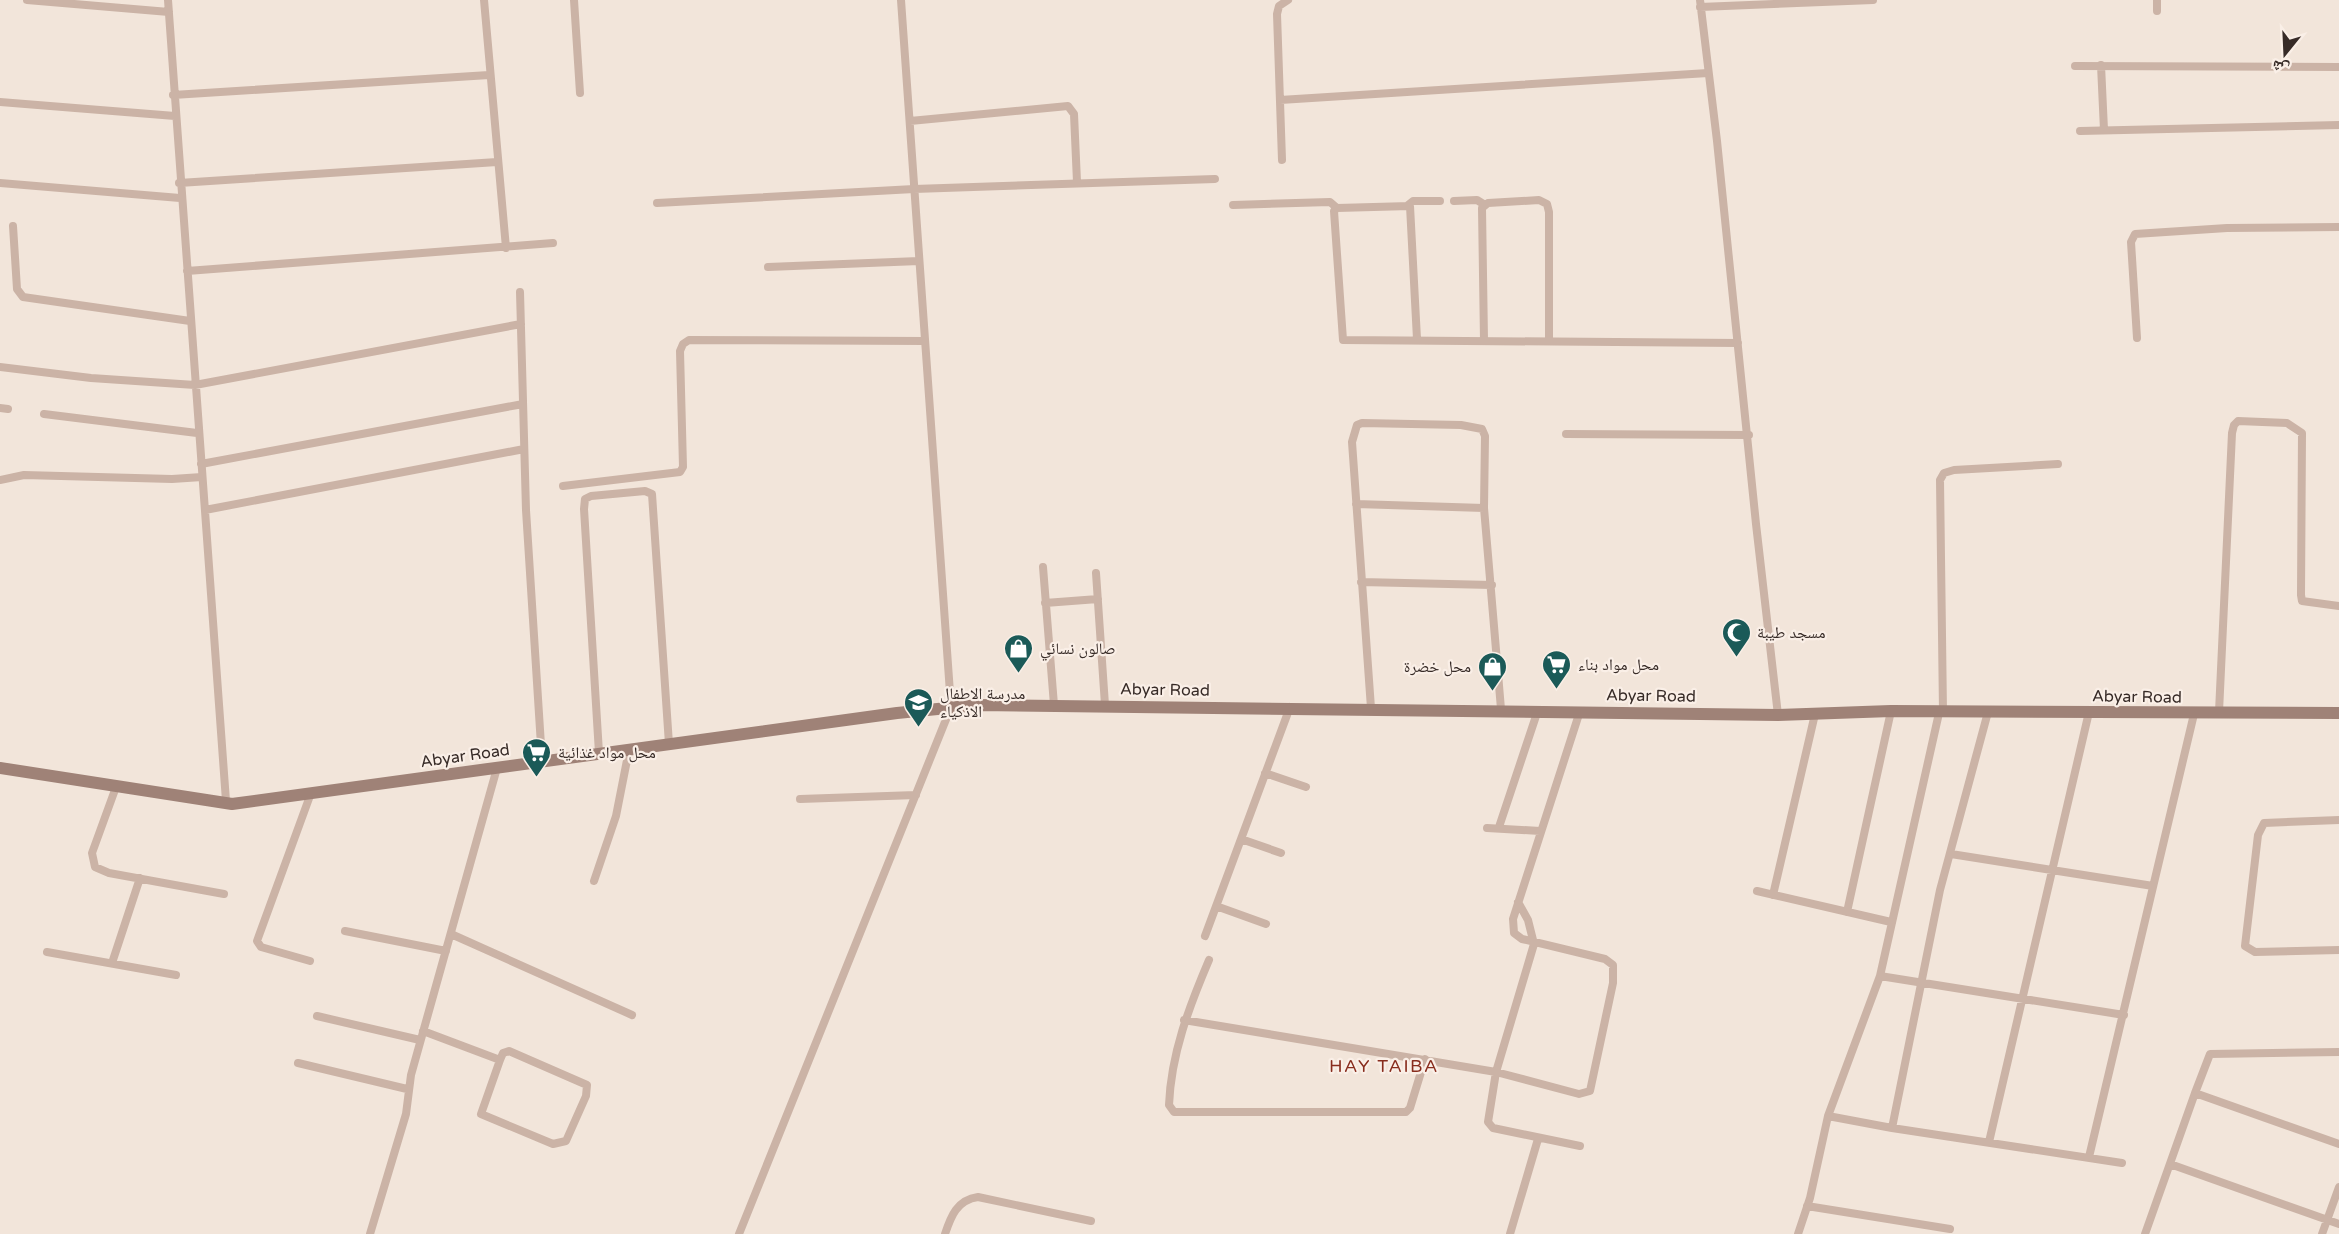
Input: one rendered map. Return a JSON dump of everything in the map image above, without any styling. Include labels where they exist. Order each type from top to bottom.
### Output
[{"type":"main road","name":"Abyar Road","points":[[0,768],[116,787],[226,801],[232,804],[951,707],[1105,705],[1778,715],[1891,711],[2339,713]]},
{"type":"street","points":[[27,0],[169,12]]},
{"type":"street","points":[[168,0],[197,433],[205,510],[226,801]]},
{"type":"street","points":[[484,0],[506,248]]},
{"type":"street","points":[[574,0],[580,93]]},
{"type":"street","points":[[739,1234],[951,707],[901,0]]},
{"type":"street","points":[[1282,160],[1277,14],[1279,6],[1288,0]]},
{"type":"street","points":[[1778,715],[1700,3],[1873,0]]},
{"type":"street","points":[[2157,0],[2157,11]]},
{"type":"street","points":[[2101,65],[2104,130]]},
{"type":"street","points":[[2075,66],[2339,67]]},
{"type":"street","points":[[1280,100],[1708,73]]},
{"type":"street","points":[[173,95],[489,75]]},
{"type":"street","points":[[0,102],[175,116]]},
{"type":"street","points":[[910,121],[1068,106],[1074,114],[1077,182]]},
{"type":"street","points":[[2080,131],[2339,124]]},
{"type":"street","points":[[179,183],[497,162]]},
{"type":"street","points":[[657,203],[914,189],[1215,179]]},
{"type":"street","points":[[0,183],[180,198]]},
{"type":"street","points":[[1454,201],[1477,200],[1485,206]]},
{"type":"street","points":[[1484,340],[1482,208],[1488,203],[1539,200],[1547,204],[1549,340]]},
{"type":"street","points":[[1233,205],[1330,202],[1337,208],[1408,205],[1413,201],[1440,201]]},
{"type":"street","points":[[1408,205],[1417,339]]},
{"type":"street","points":[[1337,208],[1334,212],[1342,339],[1738,343]]},
{"type":"street","points":[[13,226],[17,290],[23,297],[190,321]]},
{"type":"street","points":[[2137,338],[2131,242],[2135,234],[2227,228],[2339,227]]},
{"type":"street","points":[[187,271],[553,243]]},
{"type":"street","points":[[768,267],[919,261]]},
{"type":"street","points":[[520,292],[524,449],[542,761]]},
{"type":"street","points":[[0,367],[91,378],[195,385],[521,324]]},
{"type":"street","points":[[562,486],[680,472],[683,467],[680,351],[682,344],[689,340],[925,341]]},
{"type":"street","points":[[201,464],[523,404]]},
{"type":"street","points":[[44,414],[197,433]]},
{"type":"street","points":[[2219,712],[2232,433],[2238,421],[2287,423],[2302,433],[2302,601],[2308,604],[2339,606]]},
{"type":"street","points":[[1371,708],[1352,442],[1357,424],[1461,425],[1476,426],[1482,429],[1485,436],[1484,508],[1501,710]]},
{"type":"street","points":[[1566,434],[1749,435]]},
{"type":"street","points":[[205,510],[524,449]]},
{"type":"street","points":[[1798,1234],[1807,1206],[1828,1116],[1880,976],[1941,712],[1940,480],[1944,473],[1954,470],[2058,464]]},
{"type":"street","points":[[0,480],[42,475],[151,479],[202,477]]},
{"type":"street","points":[[599,753],[584,509],[585,499],[591,496],[645,491],[652,494],[669,744]]},
{"type":"street","points":[[1356,504],[1484,508]]},
{"type":"street","points":[[1043,567],[1054,705]]},
{"type":"street","points":[[1096,573],[1105,705]]},
{"type":"street","points":[[1361,582],[1492,585]]},
{"type":"street","points":[[1045,603],[1098,599]]},
{"type":"street","points":[[1205,936],[1290,707]]},
{"type":"street","points":[[1499,826],[1538,710]]},
{"type":"street","points":[[1184,1020],[1496,1072],[1579,1094],[1590,1091],[1614,973],[1613,965],[1605,959],[1534,944],[1514,933],[1513,919],[1580,711]]},
{"type":"street","points":[[1847,912],[1891,711]]},
{"type":"street","points":[[1892,1128],[1940,890],[1988,712]]},
{"type":"street","points":[[1989,1142],[2050,868],[2089,712]]},
{"type":"street","points":[[1773,895],[1815,714]]},
{"type":"street","points":[[2089,1157],[2194,714]]},
{"type":"street","points":[[594,881],[616,816],[629,750]]},
{"type":"street","points":[[370,1234],[406,1114],[407,1089],[497,768]]},
{"type":"street","points":[[1265,773],[1306,787]]},
{"type":"street","points":[[116,787],[99,831],[92,864],[100,871],[224,894]]},
{"type":"street","points":[[310,961],[261,946],[257,941],[311,793]]},
{"type":"street","points":[[800,799],[916,795]]},
{"type":"street","points":[[2339,820],[2264,823],[2258,835],[2245,946],[2255,952],[2339,950]]},
{"type":"street","points":[[1487,828],[1499,826],[1540,831]]},
{"type":"street","points":[[1240,840],[1281,853]]},
{"type":"street","points":[[1951,854],[2152,886]]},
{"type":"street","points":[[112,963],[140,878]]},
{"type":"street","points":[[1757,891],[1891,922]]},
{"type":"street","points":[[1518,902],[1528,920],[1534,944],[1496,1072],[1488,1122],[1492,1128],[1580,1146]]},
{"type":"street","points":[[1216,906],[1266,924]]},
{"type":"street","points":[[345,931],[446,951]]},
{"type":"street","points":[[451,934],[632,1015]]},
{"type":"street","points":[[47,952],[176,975]]},
{"type":"street","points":[[1209,960],[1184,1020],[1169,1101],[1170,1109],[1177,1112],[1406,1112],[1410,1107],[1425,1059]]},
{"type":"street","points":[[1880,976],[2124,1015]]},
{"type":"street","points":[[317,1016],[422,1035],[500,1060]]},
{"type":"street","points":[[2146,1234],[2210,1054],[2339,1052]]},
{"type":"street","points":[[503,1053],[516,1053],[587,1085],[586,1096],[566,1141],[553,1144],[483,1116],[480,1109],[500,1060],[503,1053]]},
{"type":"street","points":[[298,1063],[407,1089]]},
{"type":"street","points":[[2195,1093],[2339,1144]]},
{"type":"street","points":[[1828,1116],[2122,1163]]},
{"type":"street","points":[[1510,1234],[1538,1139]]},
{"type":"street","points":[[2170,1164],[2339,1224]]},
{"type":"street","points":[[2322,1234],[2339,1187]]},
{"type":"street","points":[[945,1234],[957,1207],[969,1198],[978,1197],[1091,1221]]},
{"type":"street","points":[[1807,1206],[1950,1229]]},
{"type":"place","name":"مسجد طيبة","points":[[1736,658]]},
{"type":"place","name":"صالون نسائي","points":[[1019,674]]},
{"type":"place","name":"محل مواد بناء","points":[[1557,690]]},
{"type":"place","name":"محل خضرة","points":[[1492,692]]},
{"type":"place","name":"مدرسة الاطفال الاذكياء","points":[[919,728]]},
{"type":"place","name":"محل مواد غذائية","points":[[537,778]]},
{"type":"district","name":"HAY TAIBA","points":[[1384,1066]]}]
